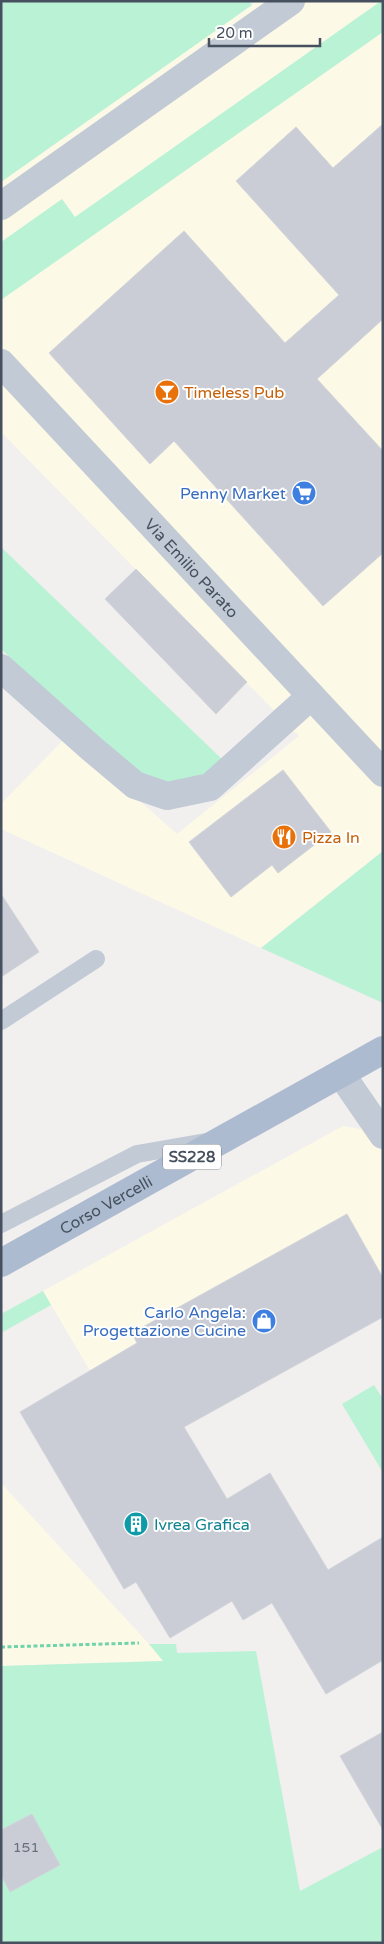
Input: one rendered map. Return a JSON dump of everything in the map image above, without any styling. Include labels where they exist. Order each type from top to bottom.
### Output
[{"type":"main road","name":"Corso Vercelli","points":[[1,1263],[383,1050]]},
{"type":"street","points":[[1,206],[291,1]]},
{"type":"street","name":"Via Emilio Parato","points":[[1,363],[383,773]]},
{"type":"street","points":[[1,668],[91,748],[136,785],[167,796],[210,787],[311,696]]},
{"type":"street","points":[[341,1074],[383,1135]]},
{"type":"lane","points":[[1,1021],[96,959]]},
{"type":"lane","points":[[1,1224],[137,1154],[223,1140]]},
{"type":"path","points":[[1,1647],[139,1643]]},
{"type":"shaded area","points":[[257,1],[383,1],[383,851],[261,948],[1,829],[1,804],[67,736],[177,834],[299,736],[1,432],[1,182]]},
{"type":"shaded area","points":[[383,1114],[383,1317],[185,1427],[191,1439],[146,1466],[43,1291],[343,1126],[360,1129]]},
{"type":"shaded area","points":[[1,1483],[149,1644],[164,1661],[1,1666]]},
{"type":"green space","points":[[1,1],[249,1],[252,5],[1,182]]},
{"type":"green space","points":[[383,1],[383,32],[1,300],[1,242],[62,199],[75,217]]},
{"type":"green space","points":[[1,547],[225,762],[206,775],[169,782],[161,781],[131,769],[1,649]]},
{"type":"green space","points":[[383,851],[383,1003],[261,948]]},
{"type":"green space","points":[[43,1291],[51,1305],[1,1333],[1,1314]]},
{"type":"green space","points":[[374,1385],[383,1399],[382,1471],[342,1404]]},
{"type":"green space","points":[[149,1644],[176,1644],[177,1653],[256,1651],[300,1891],[383,1847],[383,1943],[1,1943],[1,1666],[163,1661]]},
{"type":"building","points":[[383,124],[383,319],[317,379],[383,451],[383,553],[323,606],[174,441],[150,464],[49,353],[184,231],[285,343],[339,295],[236,181],[296,127],[333,168]]},
{"type":"building","points":[[136,569],[247,682],[216,714],[105,599]]},
{"type":"building","points":[[283,770],[331,832],[278,873],[272,865],[231,897],[189,842]]},
{"type":"building","points":[[1,894],[39,952],[1,977]]},
{"type":"building","points":[[347,1214],[383,1278],[383,1317],[184,1427],[227,1499],[270,1473],[328,1570],[383,1537],[383,1660],[326,1694],[272,1603],[243,1620],[232,1601],[170,1638],[136,1582],[124,1589],[20,1412],[137,1343],[132,1333]]},
{"type":"building","points":[[383,1732],[383,1830],[340,1756]]},
{"type":"building","points":[[32,1814],[60,1865],[10,1892],[1,1875],[1,1830]]},
{"type":"place","name":"Timeless Pub","points":[[167,392]]},
{"type":"place","name":"Penny Market","points":[[304,493]]},
{"type":"place","name":"Pizza In","points":[[284,837]]},
{"type":"place","name":"Carlo Angela: Progettazione Cucine","points":[[264,1321]]},
{"type":"place","name":"Ivrea Grafica","points":[[136,1524]]}]
